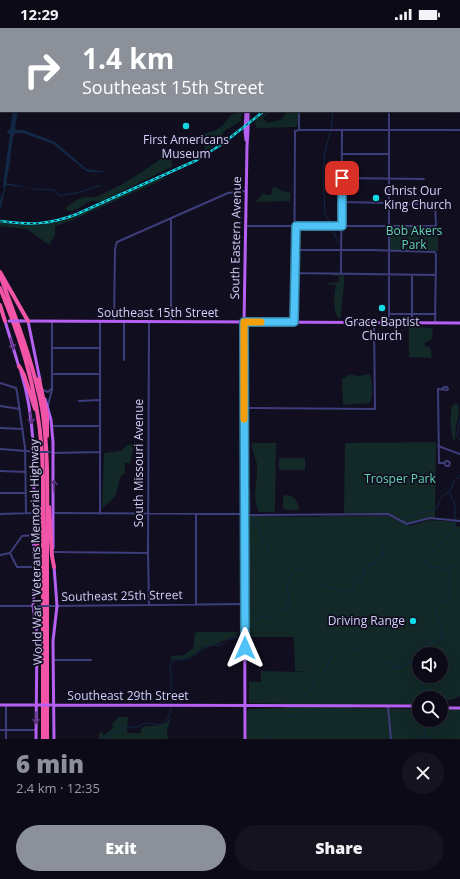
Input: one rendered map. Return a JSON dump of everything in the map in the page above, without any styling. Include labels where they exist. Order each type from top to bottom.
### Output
[{"type":"highway","points":[[0,272],[28,321]]},
{"type":"highway","name":"World War I Veterans Memorial Highway","points":[[0,275],[24,339],[34,374],[43,415],[46,449],[43,739]]},
{"type":"highway","name":"World War I Veterans Memorial Highway","points":[[0,288],[28,365],[39,421],[42,449],[45,494],[47,739]]},
{"type":"highway","points":[[0,305],[5,321]]},
{"type":"highway","points":[[19,366],[24,375],[39,421]]},
{"type":"highway","points":[[39,379],[48,425],[46,449]]},
{"type":"highway","points":[[45,494],[50,512],[54,567]]},
{"type":"highway","points":[[35,567],[45,494]]},
{"type":"main road","name":"South Eastern Avenue","points":[[245,739],[244,322],[248,131],[247,112]]},
{"type":"main road","name":"Southeast 15th Street","points":[[5,321],[460,323]]},
{"type":"main road","points":[[5,321],[27,398],[34,451],[35,567],[33,606],[37,633],[38,705],[36,739]]},
{"type":"main road","points":[[28,321],[39,379],[52,426],[54,513],[53,552],[57,606],[53,635],[52,705],[54,739]]},
{"type":"main road","name":"Southeast 29th Street","points":[[0,705],[286,707],[412,706]]},
{"type":"main road","points":[[448,707],[460,707]]},
{"type":"street","points":[[299,112],[299,130]]},
{"type":"street","points":[[389,112],[389,322]]},
{"type":"street","points":[[294,322],[296,226],[295,132],[299,130],[460,130]]},
{"type":"street","points":[[341,273],[342,130]]},
{"type":"street","points":[[342,154],[389,154]]},
{"type":"street","points":[[342,178],[424,179]]},
{"type":"street","points":[[114,322],[114,252],[116,244],[121,240],[228,193],[246,191]]},
{"type":"street","points":[[246,226],[436,226],[435,204],[342,202]]},
{"type":"street","points":[[171,218],[171,322]]},
{"type":"street","points":[[295,250],[389,250],[435,252],[436,323]]},
{"type":"street","points":[[294,273],[436,275]]},
{"type":"street","points":[[412,275],[412,323]]},
{"type":"street","points":[[388,314],[436,314]]},
{"type":"street","points":[[48,408],[52,392],[52,321]]},
{"type":"street","points":[[100,322],[100,514]]},
{"type":"street","points":[[124,322],[124,360]]},
{"type":"street","name":"South Missouri Avenue","points":[[149,322],[149,604]]},
{"type":"street","points":[[244,408],[375,409],[374,322]]},
{"type":"street","points":[[52,348],[100,348]]},
{"type":"street","points":[[52,374],[100,374]]},
{"type":"street","points":[[0,383],[16,388],[25,451],[26,513]]},
{"type":"street","points":[[43,390],[45,392],[49,392],[52,388]]},
{"type":"street","points":[[442,389],[438,389],[438,446],[439,463],[444,463]]},
{"type":"street","points":[[79,401],[100,400]]},
{"type":"street","points":[[0,406],[20,409]]},
{"type":"street","points":[[52,426],[100,426]]},
{"type":"street","points":[[0,428],[23,430]]},
{"type":"street","points":[[438,446],[460,454]]},
{"type":"street","points":[[0,449],[39,452],[100,452]]},
{"type":"street","points":[[0,471],[26,472]]},
{"type":"street","points":[[0,493],[26,493]]},
{"type":"street","points":[[0,514],[34,513]]},
{"type":"street","points":[[54,513],[316,516],[330,514],[384,514],[390,515],[404,524],[410,524],[432,518],[453,521],[460,520]]},
{"type":"street","points":[[196,514],[196,604]]},
{"type":"street","points":[[17,535],[20,538]]},
{"type":"street","points":[[0,555],[10,553],[15,548],[20,538],[26,535],[34,535]]},
{"type":"street","points":[[53,552],[148,553]]},
{"type":"street","points":[[10,553],[17,567],[35,567]]},
{"type":"street","name":"Southeast 25th Street","points":[[0,606],[245,604]]},
{"type":"street","points":[[53,660],[91,660]]},
{"type":"street","points":[[6,705],[6,739]]},
{"type":"street","points":[[388,706],[391,739]]},
{"type":"street","points":[[0,730],[36,730]]},
{"type":"green space","points":[[241,112],[241,121],[224,131],[220,140],[203,153],[206,145],[204,134],[214,131],[222,126],[232,115]]},
{"type":"green space","points":[[267,112],[270,112],[263,118],[267,123],[280,120],[287,112],[298,112],[298,124],[296,127],[257,128],[255,123],[256,119],[262,114],[264,115]]},
{"type":"green space","points":[[167,154],[171,155],[171,163],[173,166],[102,201],[90,201],[76,210],[67,211],[66,208],[75,201],[85,197],[98,196],[125,183]]},
{"type":"green space","points":[[163,177],[164,179],[70,221],[55,226],[55,235],[49,245],[27,229],[0,226],[0,222],[32,225],[64,220]]},
{"type":"green space","points":[[273,187],[291,193],[290,201],[256,202],[261,195],[265,193],[265,195],[271,195]]},
{"type":"green space","name":"Bob Akers Park","points":[[392,225],[438,226],[438,251],[391,250],[390,227]]},
{"type":"green space","points":[[344,274],[341,318],[337,317],[334,305],[336,285],[327,284],[339,282],[339,276],[330,275]]},
{"type":"green space","points":[[409,326],[432,328],[433,333],[431,340],[424,343],[425,346],[430,347],[432,358],[409,357]]},
{"type":"green space","points":[[351,374],[358,376],[370,374],[372,381],[372,396],[370,403],[343,405],[342,379]]},
{"type":"green space","points":[[458,404],[459,414],[454,441],[451,428],[451,419],[452,406]]},
{"type":"green space","name":"Trosper Park","points":[[436,442],[435,518],[407,523],[390,514],[344,513],[345,443]]},
{"type":"green space","points":[[135,443],[130,463],[125,463],[125,473],[120,479],[116,494],[112,500],[102,508],[104,453],[120,451],[128,445]]},
{"type":"green space","points":[[252,443],[276,443],[275,511],[273,512],[259,512],[255,500],[257,465],[252,449]]},
{"type":"green space","points":[[279,458],[305,458],[305,470],[279,470]]},
{"type":"green space","points":[[283,495],[294,498],[299,510],[286,510],[283,508]]},
{"type":"green space","points":[[249,516],[388,516],[409,526],[430,520],[456,522],[456,526],[460,527],[460,696],[448,700],[448,691],[412,691],[412,704],[353,704],[352,708],[412,709],[412,727],[448,727],[448,709],[460,709],[460,739],[247,739],[247,712],[249,709],[283,708],[287,704],[249,703],[249,682],[261,682],[261,671],[308,672],[295,671],[294,637],[248,637],[250,602],[247,600],[246,519]]},
{"type":"green space","points":[[239,632],[235,637],[203,647],[195,654],[187,658],[171,660],[171,656],[185,655],[193,648],[195,633]]},
{"type":"green space","points":[[119,717],[128,717],[127,733],[141,733],[141,728],[146,726],[163,725],[171,718],[167,730],[168,739],[99,739],[99,733],[103,732],[103,736],[113,728],[112,724]]},
{"type":"water","points":[[13,112],[18,112],[15,127],[16,130],[24,130],[55,142],[86,169],[108,172],[86,171],[53,144],[23,133],[15,133],[13,137],[6,183],[35,189],[6,185],[0,211],[0,200],[4,190],[3,184],[10,134],[7,132],[10,129]]},
{"type":"waterway","points":[[333,112],[331,129],[325,151],[323,174],[325,214],[339,243]]},
{"type":"waterway","points":[[32,189],[54,190],[58,195],[64,195],[80,192],[101,185]]},
{"type":"waterway","points":[[460,420],[457,436],[460,440]]},
{"type":"waterway","points":[[449,492],[453,482],[460,475]]},
{"type":"waterway","points":[[248,489],[250,491],[251,512]]},
{"type":"waterway","points":[[404,521],[407,518],[423,512],[435,510],[441,498],[448,493]]},
{"type":"waterway","points":[[425,647],[426,645],[443,638],[442,630],[436,614],[439,605],[449,597],[450,572],[441,567],[430,567],[427,563],[427,557],[434,548],[441,544],[453,530],[455,522],[455,507],[449,493]]},
{"type":"waterway","points":[[253,518],[270,553]]},
{"type":"waterway","points":[[249,628],[260,617],[285,610],[285,607],[289,604],[289,593],[287,586],[296,569],[306,574],[319,586],[341,590],[349,589],[353,587],[352,584],[356,579],[359,582],[362,580],[365,569],[369,567],[369,563],[375,563],[381,556],[384,557],[382,545],[385,541],[391,541]]},
{"type":"waterway","points":[[447,570],[458,564]]},
{"type":"waterway","points":[[171,704],[171,663],[175,660],[189,659],[204,648],[213,645],[222,645],[227,640],[239,636],[242,632]]},
{"type":"waterway","points":[[351,651],[356,651],[358,649],[361,651]]},
{"type":"waterway","points":[[298,702],[313,688],[314,680],[324,671],[335,653]]},
{"type":"waterway","points":[[387,661],[394,667],[401,668],[412,662]]},
{"type":"waterway","points":[[422,684],[423,691]]},
{"type":"waterway","points":[[101,739],[125,727],[137,727],[147,723],[159,725],[163,724],[168,718],[171,708]]},
{"type":"waterway","points":[[269,739],[270,735],[284,723],[284,716],[299,716],[300,714],[298,710]]},
{"type":"waterway","points":[[424,739],[425,727]]},
{"type":"railway","points":[[0,221],[39,223],[67,218],[77,214],[197,160],[222,144],[263,112]]},
{"type":"slow traffic","points":[[244,419],[244,322],[261,322]]},
{"type":"place","name":"First Americans Museum","points":[[186,126]]},
{"type":"place","name":"Christ Our King Church","points":[[376,198]]},
{"type":"place","name":"Grace Baptist Church","points":[[382,308]]},
{"type":"place","name":"Driving Range","points":[[413,621]]},
{"type":"route","points":[[245,648],[244,322],[294,322],[296,226],[342,226],[342,178]]}]
